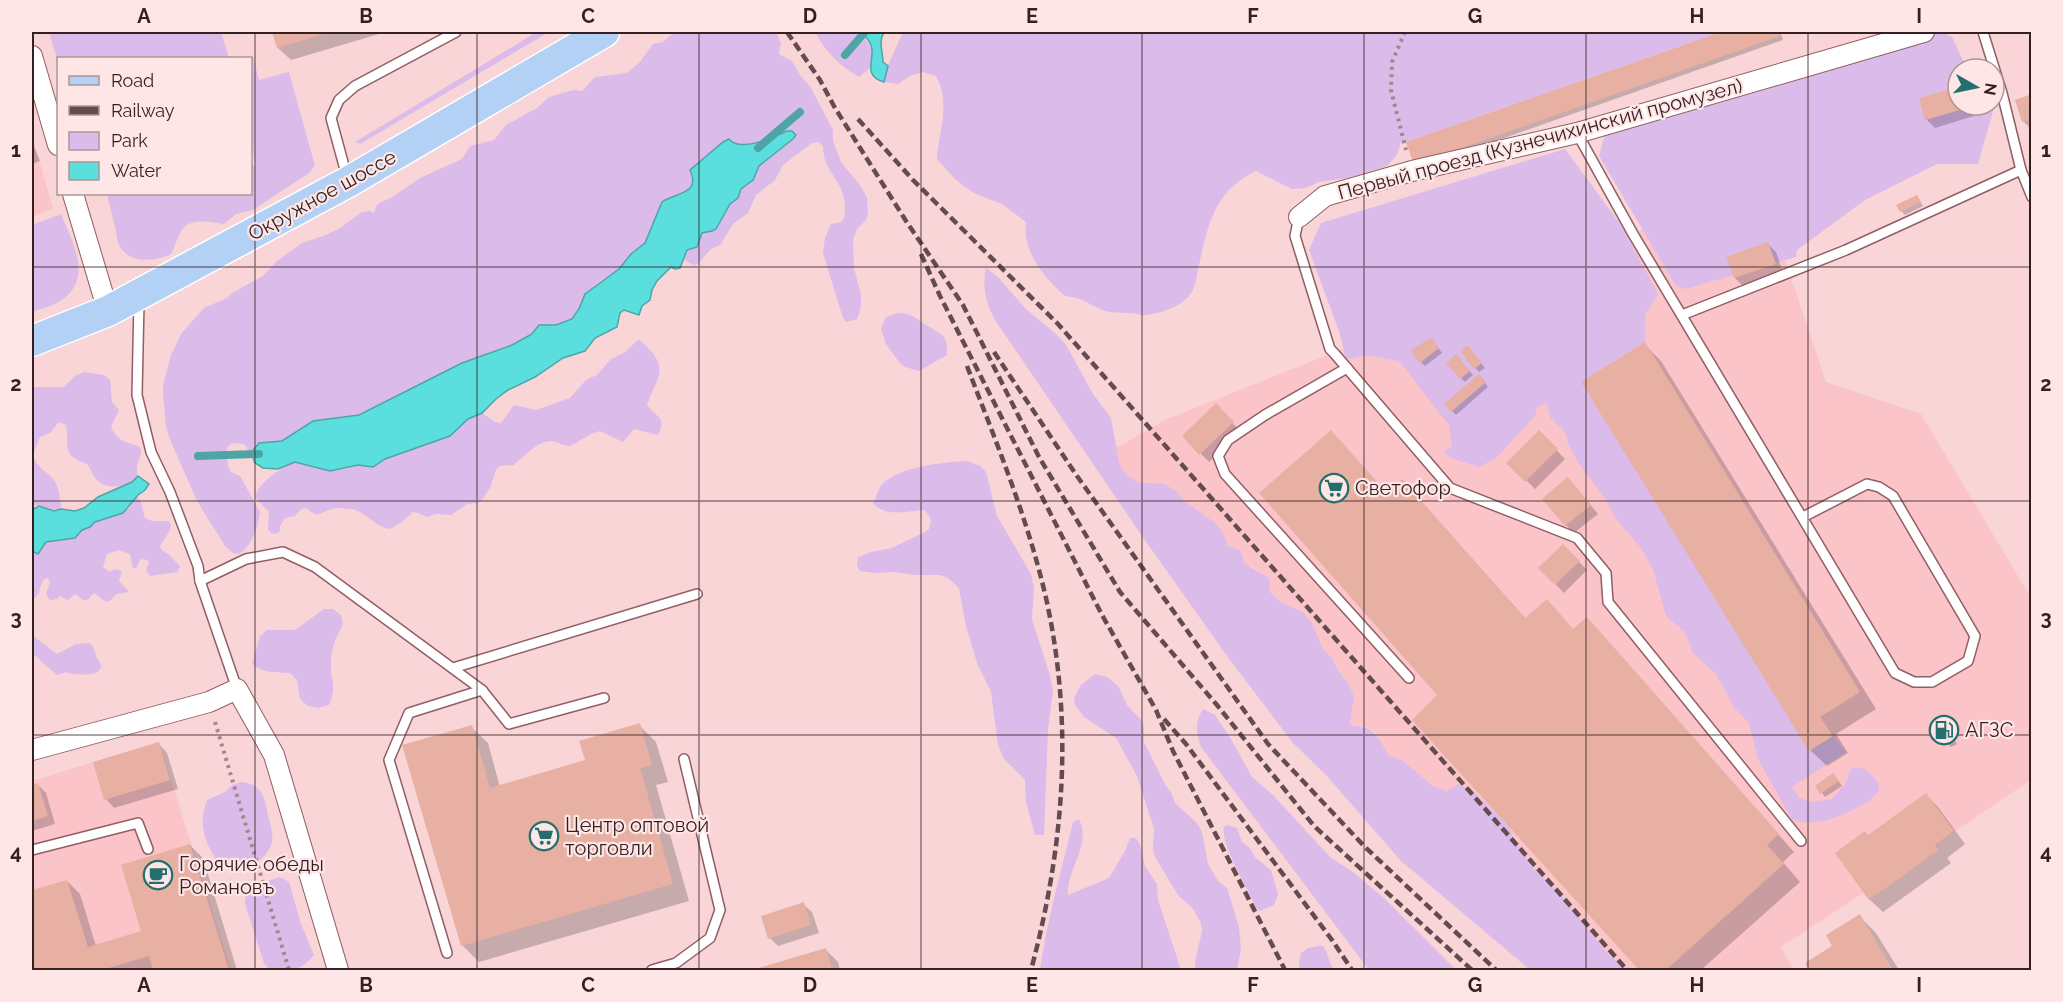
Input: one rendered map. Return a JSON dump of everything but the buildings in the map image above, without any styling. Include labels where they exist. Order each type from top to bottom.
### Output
[{"type":"main road","name":"Окружное шоссе","points":[[32,341],[108,311],[348,182],[604,32]]},
{"type":"street","name":"Первый проезд (Кузнечихинский промузел)","points":[[1299,217],[1325,196],[1412,171],[1577,133],[1924,32]]},
{"type":"street","points":[[32,56],[57,143]]},
{"type":"street","points":[[73,195],[108,311]]},
{"type":"street","points":[[32,750],[209,702],[237,689],[274,755],[338,970]]},
{"type":"lane","points":[[348,182],[331,118],[339,100],[355,86],[456,32]]},
{"type":"lane","points":[[1983,32],[2002,93],[2021,170],[2031,197]]},
{"type":"lane","points":[[1577,133],[1633,234],[1895,673],[1914,682],[1932,682],[1968,661],[1975,636],[1893,496],[1868,484],[1803,517]]},
{"type":"lane","points":[[1682,315],[1846,250],[2021,170]]},
{"type":"lane","points":[[1299,217],[1295,236],[1330,348],[1450,488],[1577,538],[1606,573],[1608,602],[1801,841]]},
{"type":"lane","points":[[139,294],[137,395],[151,452],[170,492],[198,566],[200,581],[237,689]]},
{"type":"lane","points":[[1347,368],[1265,415],[1228,440],[1218,456],[1225,474],[1409,678]]},
{"type":"lane","points":[[200,581],[246,559],[283,552],[315,567],[482,690],[509,724],[604,698]]},
{"type":"lane","points":[[453,669],[697,594]]},
{"type":"lane","points":[[447,953],[389,760],[409,714],[482,690]]},
{"type":"lane","points":[[652,970],[676,963],[710,938],[720,910],[684,759]]},
{"type":"lane","points":[[32,850],[138,823],[148,849]]},
{"type":"path","points":[[1405,32],[1392,62],[1391,90],[1412,171]]},
{"type":"path","points":[[209,702],[289,970]]},
{"type":"shaded area","points":[[32,135],[53,209],[32,217]]},
{"type":"shaded area","points":[[1759,183],[1826,382],[1921,414],[2031,598],[2031,780],[1936,844],[1939,850],[1869,900],[1863,893],[1781,947],[1794,970],[1627,970],[1607,953],[1563,897],[1533,868],[1515,841],[1509,827],[1500,817],[1489,808],[1433,786],[1401,759],[1389,756],[1375,732],[1363,726],[1350,725],[1354,695],[1333,659],[1323,649],[1312,623],[1303,612],[1279,601],[1270,592],[1258,570],[1245,564],[1240,551],[1228,546],[1223,532],[1214,522],[1183,501],[1175,490],[1163,484],[1138,482],[1126,475],[1119,462],[1116,448],[1165,420]]},
{"type":"shaded area","points":[[159,742],[231,970],[32,970],[32,781]]},
{"type":"green space","points":[[49,32],[221,32],[229,57],[57,57]]},
{"type":"green space","points":[[537,32],[549,32],[360,144],[355,142]]},
{"type":"green space","points":[[675,32],[776,32],[781,43],[779,54],[792,61],[811,88],[833,130],[833,141],[841,162],[862,188],[867,198],[868,215],[857,229],[853,240],[854,268],[861,295],[861,307],[857,319],[846,322],[843,318],[823,253],[825,238],[831,224],[841,222],[844,218],[845,205],[840,187],[827,165],[823,146],[818,142],[812,143],[783,165],[775,180],[756,195],[748,213],[733,224],[721,244],[710,250],[698,264],[693,265],[684,259],[687,250],[697,247],[702,233],[712,231],[730,204],[738,198],[741,189],[753,180],[759,166],[786,146],[787,131],[761,143],[738,145],[732,143],[716,147],[690,170],[693,178],[688,189],[662,202],[645,243],[631,254],[619,269],[595,285],[583,298],[572,319],[556,325],[539,325],[532,334],[512,345],[462,363],[359,415],[308,424],[282,441],[259,443],[251,453],[252,458],[249,458],[244,444],[233,443],[228,446],[226,452],[228,466],[231,472],[240,476],[260,512],[251,541],[244,551],[239,554],[233,553],[225,546],[197,501],[166,426],[163,386],[171,355],[181,334],[204,308],[227,298],[263,276],[277,261],[302,243],[340,228],[362,212],[374,213],[377,205],[420,178],[462,159],[470,146],[494,140],[506,125],[537,108],[549,97],[573,90],[582,91],[595,77],[627,73],[639,63],[653,44],[663,42]]},
{"type":"green space","points":[[815,32],[858,32],[870,48],[870,68],[859,77],[852,73],[829,52]]},
{"type":"green space","points":[[903,32],[1721,32],[1401,142],[1397,155],[1387,166],[1347,178],[1292,189],[1256,171],[1242,179],[1222,198],[1210,222],[1196,282],[1191,293],[1180,304],[1158,313],[1144,315],[1107,311],[1082,300],[1065,296],[1049,281],[1031,254],[1027,244],[1026,222],[1002,204],[965,187],[937,159],[943,117],[943,96],[936,76],[923,72],[910,76],[898,84],[884,82],[886,70]]},
{"type":"green space","points":[[1941,32],[1952,37],[1961,57],[1946,57],[1946,90],[1919,98],[1924,115],[1946,112],[1946,117],[1991,117],[1978,164],[1937,164],[1865,200],[1797,250],[1796,257],[1685,289],[1676,286],[1599,156],[1605,134]]},
{"type":"green space","points":[[252,58],[259,80],[289,72],[315,166],[309,173],[253,210],[236,214],[224,224],[195,222],[189,224],[180,234],[171,254],[151,260],[129,256],[118,243],[107,195],[252,195],[252,165],[255,166],[252,150]]},
{"type":"green space","points":[[1565,149],[1621,225],[1658,294],[1645,315],[1645,342],[1581,382],[1846,752],[1792,787],[1799,798],[1812,802],[1832,799],[1846,783],[1850,770],[1856,767],[1867,771],[1877,781],[1879,788],[1871,799],[1843,814],[1815,822],[1801,822],[1791,818],[1758,759],[1749,723],[1734,707],[1716,674],[1693,653],[1685,632],[1666,616],[1653,569],[1641,548],[1617,520],[1603,495],[1580,465],[1569,446],[1565,432],[1550,417],[1547,404],[1537,406],[1535,416],[1496,458],[1479,467],[1453,459],[1443,452],[1452,447],[1449,425],[1399,361],[1365,355],[1346,360],[1339,331],[1309,250],[1321,223]]},
{"type":"green space","points":[[61,214],[77,256],[78,278],[74,288],[62,300],[32,312],[32,225]]},
{"type":"green space","points":[[986,268],[997,276],[1025,308],[1066,345],[1093,394],[1111,418],[1119,462],[1126,475],[1138,482],[1164,484],[1175,490],[1184,501],[1214,522],[1223,532],[1228,546],[1240,550],[1245,564],[1269,578],[1270,592],[1279,601],[1303,612],[1312,623],[1323,649],[1333,659],[1354,696],[1350,725],[1370,730],[1378,737],[1389,756],[1401,759],[1433,786],[1447,791],[1458,784],[1470,789],[1509,827],[1515,841],[1533,868],[1563,897],[1607,953],[1627,970],[1530,970],[1400,860],[1327,776],[1293,743],[1227,656],[1142,536],[995,320],[986,295],[984,282]]},
{"type":"green space","points":[[898,313],[912,316],[941,334],[947,344],[947,355],[919,371],[905,367],[899,362],[886,344],[881,329],[886,317]]},
{"type":"green space","points":[[638,340],[649,349],[659,364],[659,377],[647,405],[660,418],[661,429],[658,435],[634,429],[623,442],[600,431],[570,446],[551,441],[546,442],[531,450],[514,465],[499,466],[490,488],[481,501],[467,504],[451,515],[436,514],[427,517],[413,512],[390,529],[379,525],[356,510],[336,508],[317,514],[306,508],[301,509],[295,516],[285,518],[280,531],[276,534],[271,533],[268,529],[269,512],[255,497],[266,481],[290,464],[295,462],[330,471],[358,465],[373,467],[385,459],[450,436],[468,419],[482,413],[495,422],[501,423],[514,405],[536,410],[570,398],[586,380],[597,375],[610,360],[625,352]]},
{"type":"green space","points":[[84,372],[104,375],[110,380],[112,402],[119,410],[111,427],[122,440],[139,446],[141,453],[137,466],[138,476],[124,485],[113,487],[102,484],[87,464],[70,453],[67,445],[66,425],[59,422],[50,433],[40,437],[33,454],[39,466],[54,480],[59,490],[61,509],[50,510],[32,504],[32,387],[64,387],[75,376]]},
{"type":"green space","points":[[967,461],[980,466],[986,472],[997,516],[1031,574],[1034,588],[1032,619],[1053,691],[1048,729],[1044,835],[1035,835],[1026,802],[1025,780],[1004,759],[998,745],[991,692],[977,663],[966,626],[959,588],[948,578],[940,575],[876,573],[860,571],[857,565],[858,557],[892,548],[929,529],[931,522],[924,510],[890,512],[878,508],[873,503],[880,488],[888,480],[908,470]]},
{"type":"green space","points":[[136,496],[141,502],[145,518],[152,521],[168,521],[171,525],[160,546],[180,566],[177,572],[150,576],[146,570],[149,562],[147,560],[140,559],[137,567],[133,569],[130,554],[119,550],[107,554],[103,567],[110,572],[114,569],[122,571],[119,581],[129,592],[116,594],[109,601],[104,601],[94,593],[87,600],[75,594],[68,600],[60,596],[50,600],[46,594],[50,582],[48,578],[43,580],[38,595],[32,600],[32,549],[38,554],[46,542],[75,538],[82,530],[95,522],[129,508]]},
{"type":"green space","points":[[324,609],[333,609],[341,615],[343,625],[332,653],[332,698],[329,705],[318,708],[308,706],[300,699],[297,680],[290,673],[265,671],[252,663],[260,636],[267,630],[295,630]]},
{"type":"green space","points":[[32,635],[57,654],[76,644],[90,643],[101,665],[100,669],[92,674],[66,672],[57,675],[32,653]]},
{"type":"green space","points":[[1095,674],[1107,677],[1118,686],[1127,705],[1142,721],[1144,742],[1175,803],[1197,823],[1202,832],[1208,864],[1218,881],[1227,888],[1239,927],[1241,949],[1237,970],[1196,970],[1195,962],[1202,931],[1201,923],[1193,909],[1178,895],[1155,857],[1154,829],[1137,776],[1116,738],[1084,717],[1075,705],[1074,698],[1080,686]]},
{"type":"green space","points":[[1203,709],[1215,715],[1252,777],[1274,796],[1330,857],[1353,872],[1385,899],[1456,970],[1369,970],[1201,747],[1197,728]]},
{"type":"green space","points":[[242,782],[253,785],[263,794],[272,830],[272,842],[270,849],[258,861],[243,869],[234,870],[220,865],[216,859],[205,837],[203,819],[207,800],[225,792],[232,785]]},
{"type":"green space","points":[[1079,819],[1082,829],[1081,848],[1068,885],[1068,895],[1109,878],[1130,838],[1136,838],[1140,844],[1145,866],[1157,884],[1158,900],[1181,970],[1040,970],[1050,914],[1073,822]]},
{"type":"green space","points":[[1228,825],[1237,828],[1242,842],[1271,870],[1278,894],[1274,905],[1260,911],[1256,908],[1226,845],[1224,827]]},
{"type":"green space","points":[[280,877],[289,882],[301,924],[314,955],[304,965],[295,969],[270,970],[264,963],[245,904],[246,894],[252,886]]},
{"type":"green space","points":[[1323,946],[1335,970],[1300,970],[1301,953],[1308,948]]},
{"type":"water","points":[[859,32],[884,32],[881,43],[883,62],[888,66],[884,82],[873,75],[871,47],[868,40]]},
{"type":"water","points":[[792,131],[796,135],[759,166],[753,180],[741,189],[738,198],[730,204],[716,229],[702,233],[697,247],[687,250],[680,268],[671,267],[657,281],[650,300],[642,306],[639,315],[624,310],[620,313],[617,327],[595,338],[585,351],[563,358],[535,377],[508,390],[482,413],[468,419],[450,436],[385,459],[373,467],[358,465],[330,471],[295,462],[278,469],[263,468],[255,463],[251,453],[259,443],[282,441],[313,421],[359,415],[462,363],[512,345],[532,334],[539,325],[556,325],[572,319],[585,294],[619,269],[631,254],[645,243],[662,202],[689,189],[693,178],[690,170],[729,139],[734,143],[749,144]]},
{"type":"water","points":[[138,476],[149,484],[123,513],[95,522],[82,530],[75,538],[46,542],[38,554],[32,551],[32,510],[39,506],[54,511],[61,509],[75,511],[84,508],[98,497],[132,482]]},
{"type":"waterway","points":[[845,55],[865,32]]},
{"type":"waterway","points":[[758,148],[800,112]]},
{"type":"waterway","points":[[198,456],[259,454]]},
{"type":"railway","points":[[787,32],[820,80],[906,221],[963,305],[1039,457],[1120,592],[1217,705],[1314,826],[1472,970]]},
{"type":"railway","points":[[858,119],[913,180],[1058,324],[1627,970]]},
{"type":"railway","points":[[921,254],[940,296],[1102,615],[1156,710],[1173,751],[1285,970]]},
{"type":"railway","points":[[994,352],[1077,476],[1268,744],[1365,847],[1496,970]]},
{"type":"railway","points":[[967,366],[1011,481],[1039,568],[1055,645],[1060,692],[1062,739],[1058,831],[1051,878],[1031,970]]},
{"type":"railway","points":[[1164,719],[1186,744],[1352,970]]},
{"type":"place","name":"Светофор","points":[[1334,488]]},
{"type":"place","name":"АГЗС","points":[[1944,730]]},
{"type":"place","name":"Центр оптовой торговли","points":[[544,836]]},
{"type":"place","name":"Горячие обеды Романовъ","points":[[158,875]]}]
